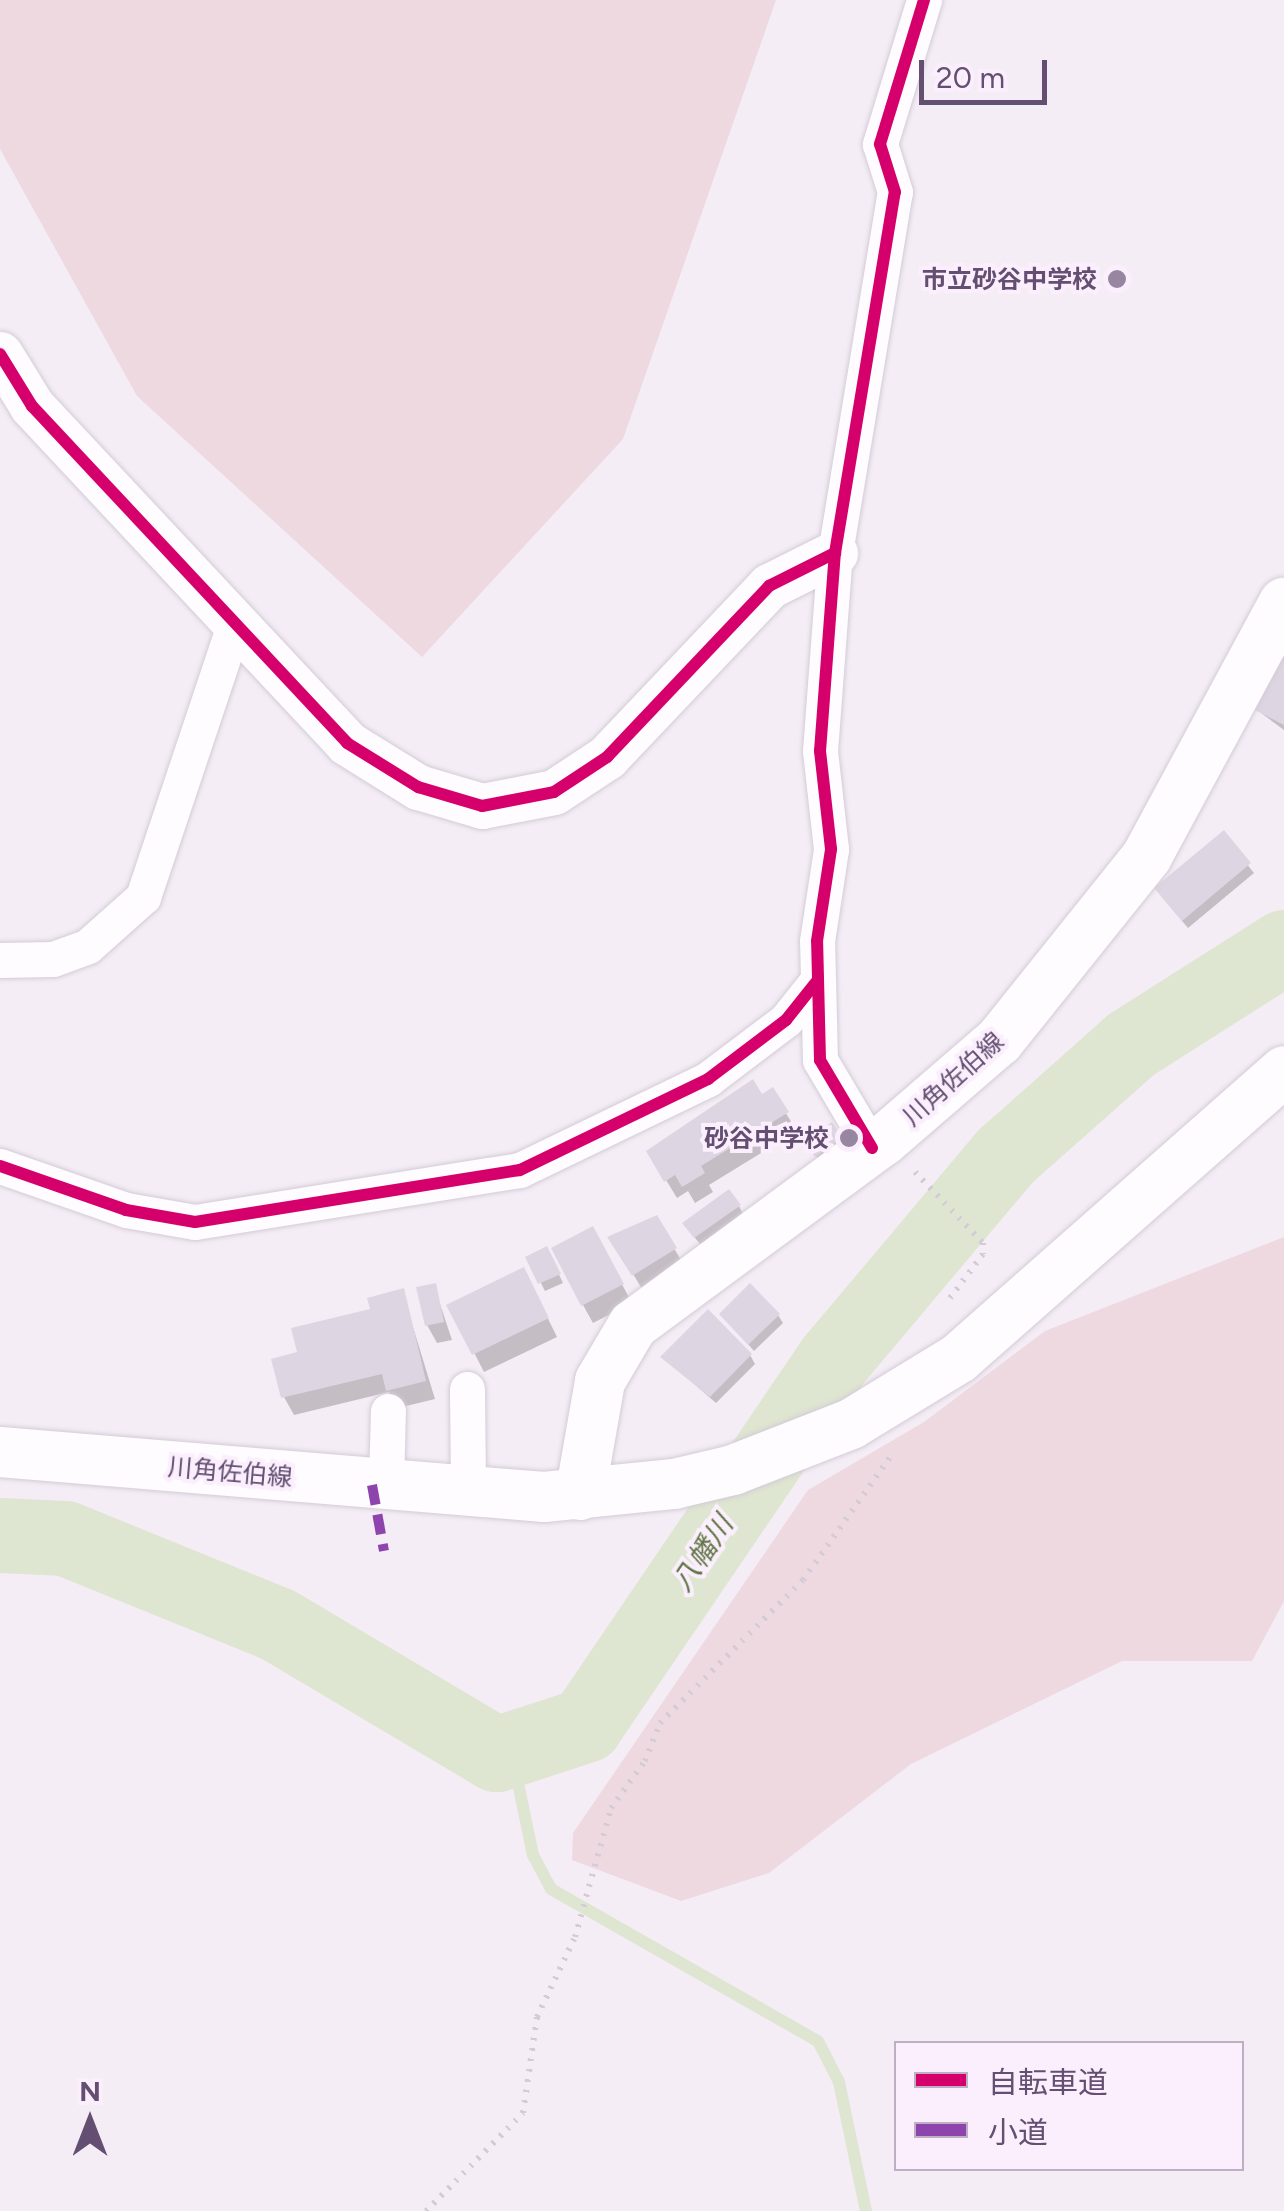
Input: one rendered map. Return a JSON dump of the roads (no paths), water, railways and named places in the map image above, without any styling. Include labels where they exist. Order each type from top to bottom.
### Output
[{"type":"main road","name":"川角佐伯線","points":[[580,1494],[600,1381],[634,1325],[886,1153],[999,1041],[1147,856],[1284,603]]},
{"type":"main road","name":"川角佐伯線","points":[[0,1452],[468,1492],[580,1494],[674,1484],[895,1424],[1284,1071]]},
{"type":"street","points":[[886,1153],[823,1070],[817,982],[830,849],[820,750],[835,554],[895,192],[880,144],[924,0]]},
{"type":"street","points":[[0,354],[32,406],[346,743],[418,787],[482,806],[554,792],[607,757],[769,586],[835,554]]},
{"type":"street","points":[[0,960],[52,959],[88,946],[143,897],[234,622]]},
{"type":"street","points":[[0,1166],[126,1210],[195,1222],[503,1174],[586,1144],[708,1079],[786,1020],[817,982]]},
{"type":"street","points":[[467,1389],[468,1492]]},
{"type":"street","points":[[386,1486],[388,1411]]},
{"type":"waterway","name":"八幡川","points":[[0,1535],[65,1538],[277,1624],[496,1754],[585,1725],[834,1359],[1006,1155],[1131,1044],[1284,947]]},
{"type":"waterway","points":[[511,1749],[533,1855],[551,1889],[818,2041],[839,2082],[866,2211]]},
{"type":"place","name":"市立砂谷中学校","points":[[1117,279]]},
{"type":"place","name":"砂谷中学校","points":[[849,1138]]}]
